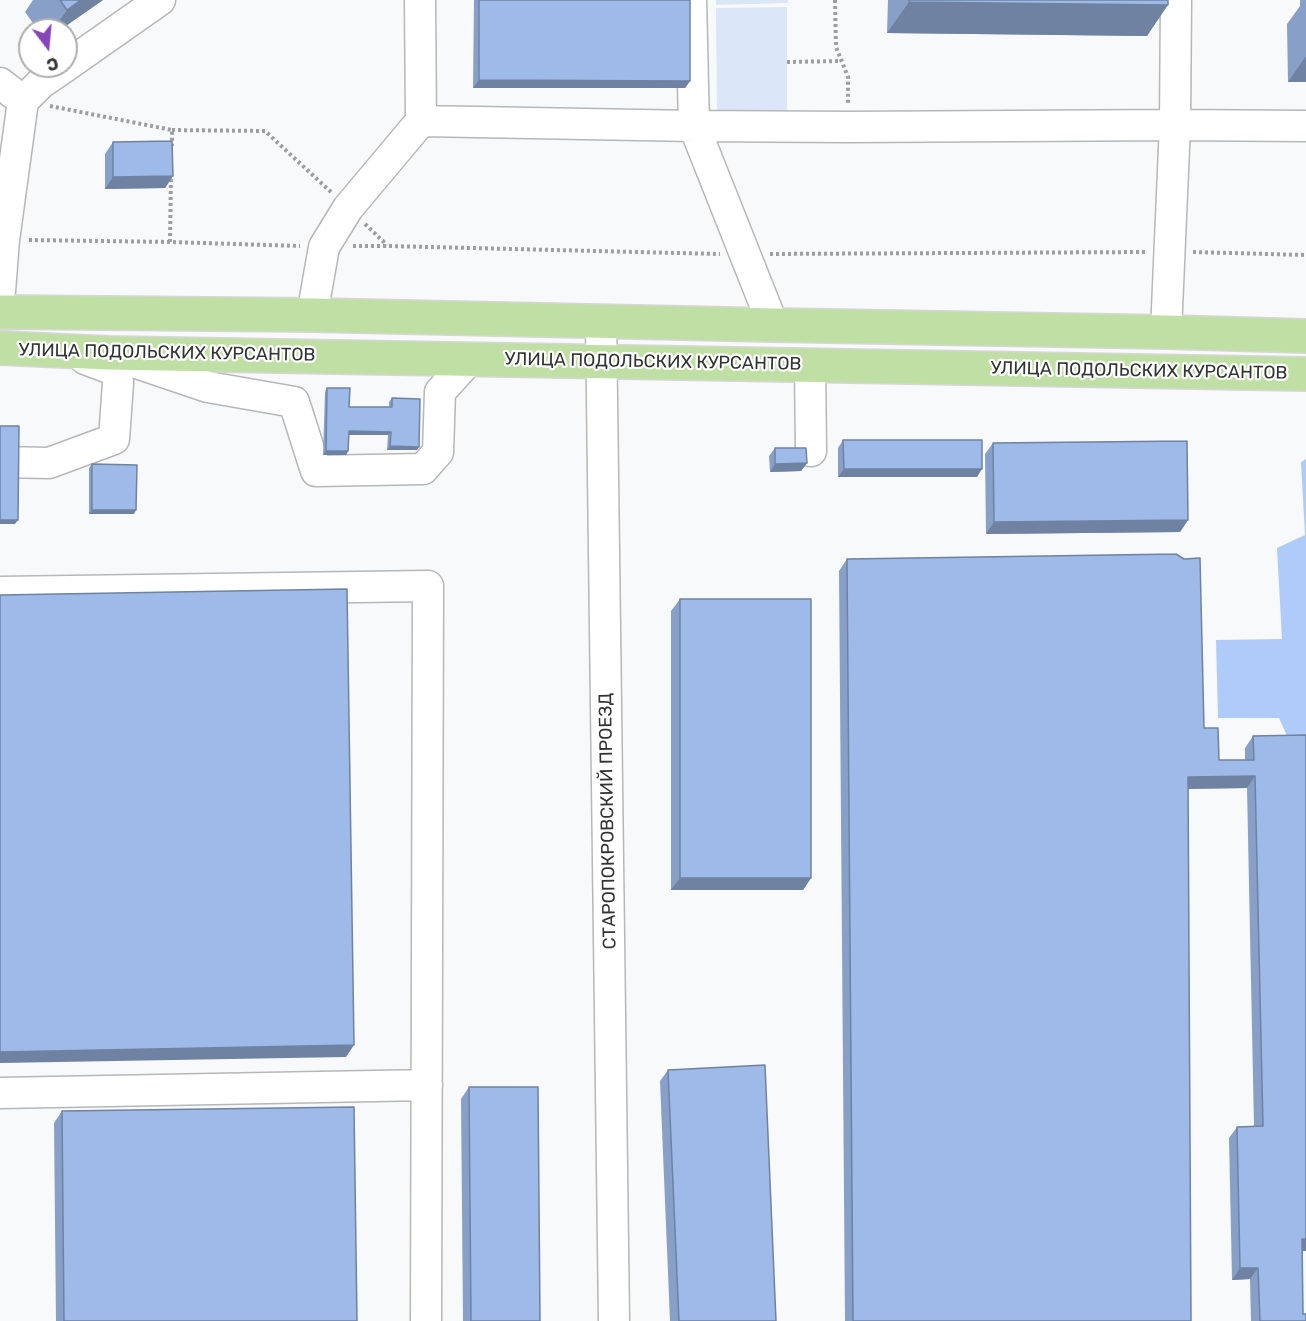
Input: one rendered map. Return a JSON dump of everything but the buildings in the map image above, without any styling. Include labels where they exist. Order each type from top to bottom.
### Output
[{"type":"main road","points":[[0,312],[312,315],[1212,333],[1306,337]]},
{"type":"main road","name":"УЛИЦА ПОДОЛЬСКИХ КУРСАНТОВ","points":[[0,348],[108,353],[1306,373]]},
{"type":"street","points":[[78,58],[160,0]]},
{"type":"street","points":[[312,315],[324,247],[348,208],[421,121],[420,0]]},
{"type":"street","points":[[691,0],[694,126],[773,326]]},
{"type":"street","points":[[1166,332],[1175,125],[1176,0]]},
{"type":"street","points":[[0,291],[4,240],[23,101],[48,78]]},
{"type":"street","points":[[0,83],[23,101]]},
{"type":"street","points":[[421,121],[849,127],[1306,126]]},
{"type":"street","name":"СТАРОПОКРОВСКИЙ ПРОЕЗД","points":[[601,321],[614,1321]]},
{"type":"street","points":[[1211,372],[1219,371],[1225,366],[1230,360],[1231,353],[1226,339],[1212,333]]},
{"type":"street","points":[[1306,337],[1296,348],[1295,355],[1296,362],[1306,373]]},
{"type":"street","points":[[0,462],[49,463],[114,439],[117,371],[63,351]]},
{"type":"street","points":[[108,353],[208,387],[294,402],[316,471],[423,469],[438,452],[440,392],[470,359]]},
{"type":"street","points":[[810,365],[811,451]]},
{"type":"street","points":[[0,592],[428,586],[426,1321]]},
{"type":"street","points":[[0,1093],[426,1085]]},
{"type":"path","points":[[835,0],[836,47],[848,77],[849,127]]},
{"type":"path","points":[[787,62],[841,61]]},
{"type":"path","points":[[23,101],[172,130],[265,131],[388,246]]},
{"type":"path","points":[[172,130],[172,153]]},
{"type":"path","points":[[170,242],[172,164]]},
{"type":"path","points":[[4,240],[745,254],[1169,252],[1306,255]]},
{"type":"shaded area","points":[[716,0],[788,0],[788,3],[716,5]]},
{"type":"shaded area","points":[[787,7],[787,111],[717,111],[716,8]]},
{"type":"shaded area","points":[[1306,459],[1306,738],[1288,738],[1279,718],[1218,718],[1216,640],[1282,639],[1277,548],[1305,535],[1301,462]]}]
